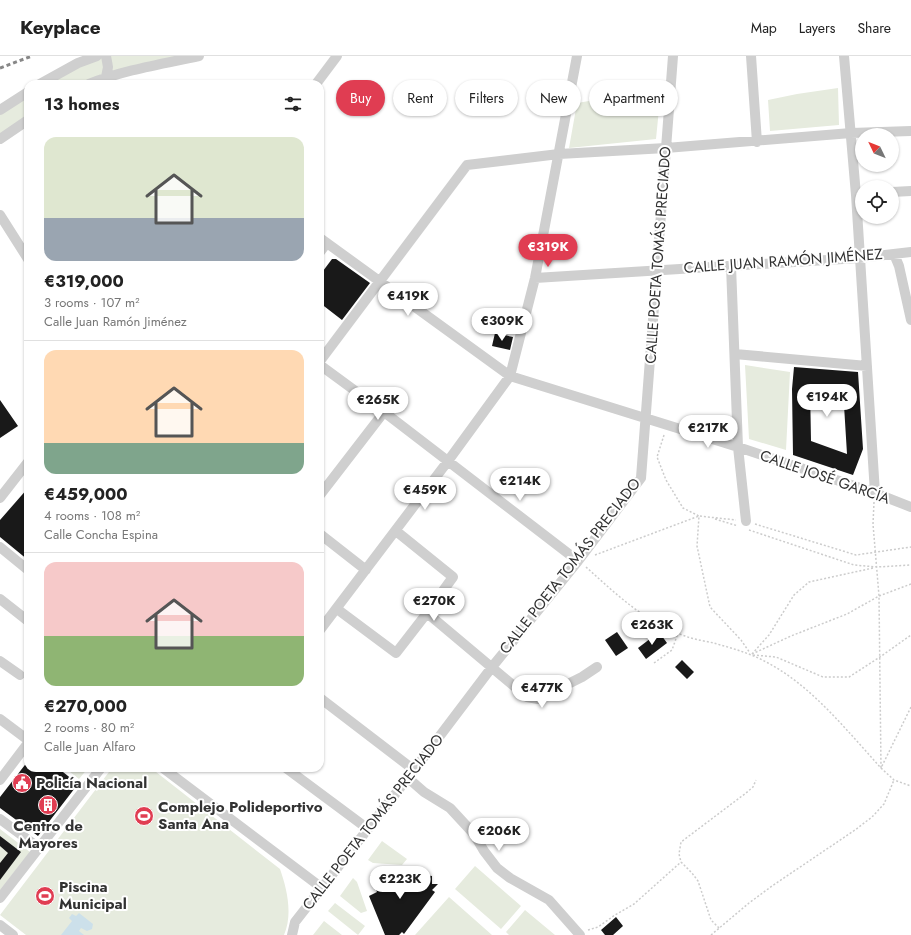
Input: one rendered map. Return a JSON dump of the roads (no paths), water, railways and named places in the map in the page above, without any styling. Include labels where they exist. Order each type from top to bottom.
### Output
[{"type":"street","points":[[47,80],[78,63],[97,56]]},
{"type":"street","points":[[106,56],[108,66],[106,77]]},
{"type":"street","points":[[99,80],[106,77],[199,56]]},
{"type":"street","points":[[319,80],[337,56]]},
{"type":"street","points":[[324,625],[396,531],[510,376],[535,278],[577,56]]},
{"type":"street","name":"CALLE POETA TOMÁS PRECIADO","points":[[292,935],[295,922],[411,774],[492,667],[578,561],[641,478],[672,56]]},
{"type":"street","points":[[752,56],[757,142]]},
{"type":"street","points":[[844,56],[851,134],[857,180]]},
{"type":"street","points":[[0,110],[24,95]]},
{"type":"street","points":[[1,137],[24,123]]},
{"type":"street","points":[[324,356],[467,164],[559,154],[911,131]]},
{"type":"street","points":[[899,192],[911,191]]},
{"type":"street","points":[[0,215],[24,252]]},
{"type":"street","points":[[859,224],[859,258],[875,493]]},
{"type":"street","name":"CALLE JOSÉ GARCÍA","points":[[324,242],[510,376],[646,417],[738,447],[875,493],[911,507]]},
{"type":"street","name":"CALLE JUAN RAMÓN JIMÉNEZ","points":[[535,278],[859,258],[911,252]]},
{"type":"street","points":[[894,254],[899,266],[911,320]]},
{"type":"street","points":[[731,266],[738,447],[744,526]]},
{"type":"street","points":[[735,354],[867,366]]},
{"type":"street","points":[[324,368],[384,412],[578,561]]},
{"type":"street","points":[[324,490],[384,412]]},
{"type":"street","points":[[0,498],[24,467]]},
{"type":"street","points":[[337,608],[396,653],[427,613],[453,577],[396,531]]},
{"type":"street","points":[[324,537],[366,570]]},
{"type":"street","points":[[0,547],[24,567]]},
{"type":"street","points":[[0,599],[24,618]]},
{"type":"street","points":[[427,613],[527,697],[538,698],[582,677],[597,667]]},
{"type":"street","points":[[0,661],[20,675]]},
{"type":"street","points":[[324,701],[411,774],[424,792],[450,808],[474,834],[484,851],[497,868],[510,878],[549,900],[583,933]]},
{"type":"street","points":[[0,719],[24,739]]},
{"type":"street","points":[[0,780],[24,747]]},
{"type":"street","points":[[0,898],[98,772]]},
{"type":"street","points":[[168,772],[322,888]]},
{"type":"street","points":[[291,772],[368,828]]},
{"type":"street","points":[[0,819],[39,848]]},
{"type":"street","points":[[0,925],[13,935]]},
{"type":"water","points":[[79,913],[93,924],[92,929],[87,931],[81,928],[79,931],[84,935],[61,935],[72,921],[69,918],[72,914],[76,916]]},
{"type":"railway","points":[[0,68],[32,56]]},
{"type":"place","name":"Policía Nacional","points":[[22,783]]},
{"type":"place","name":"Centro de Mayores","points":[[48,805]]},
{"type":"place","name":"Complejo Polideportivo Santa Ana","points":[[144,816]]},
{"type":"place","name":"Piscina Municipal","points":[[45,896]]}]
